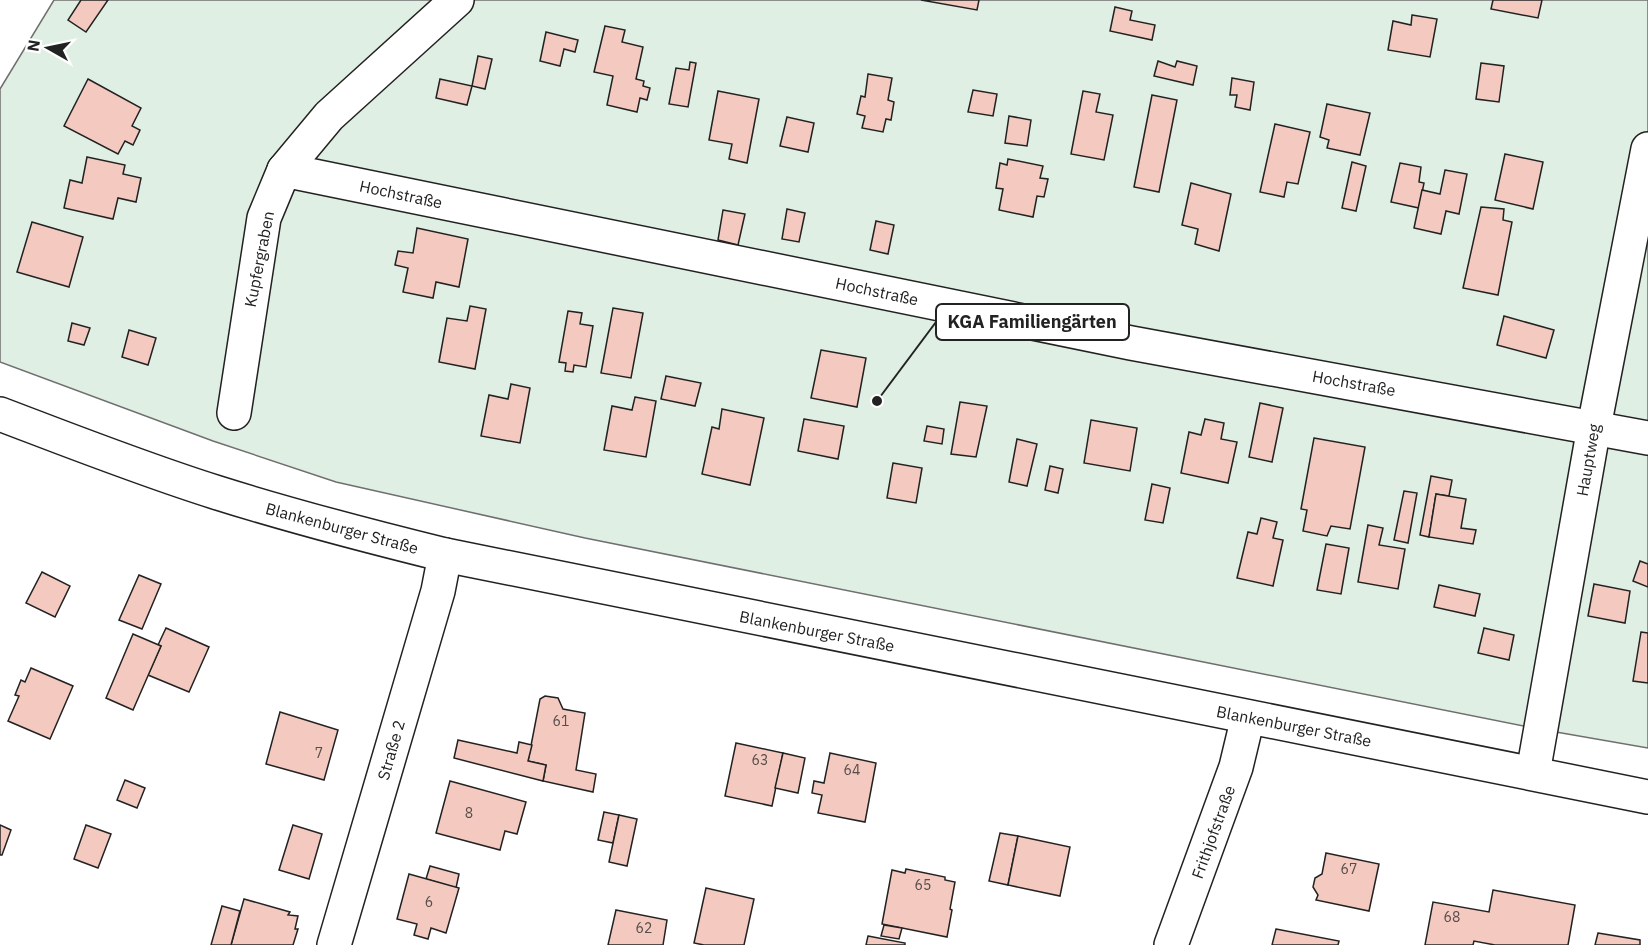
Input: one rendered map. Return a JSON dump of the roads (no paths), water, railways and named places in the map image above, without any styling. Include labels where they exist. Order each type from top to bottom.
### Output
[{"type":"main road","name":"Kupfergraben","points":[[234,413],[264,218],[284,170],[329,116],[457,0]]},
{"type":"main road","name":"Hauptweg","points":[[1533,773],[1594,427],[1648,148]]},
{"type":"main road","name":"Hochstraße","points":[[284,170],[1119,340],[1648,438]]},
{"type":"main road","name":"Blankenburger Straße","points":[[0,414],[133,465],[216,493],[334,527],[445,555],[1648,796]]},
{"type":"main road","name":"Straße 2","points":[[334,945],[438,591],[445,555]]},
{"type":"main road","name":"Frithjofstraße","points":[[1171,945],[1236,767],[1248,717]]},
{"type":"place","name":"KGA Familiengärten","points":[[877,401]]}]
